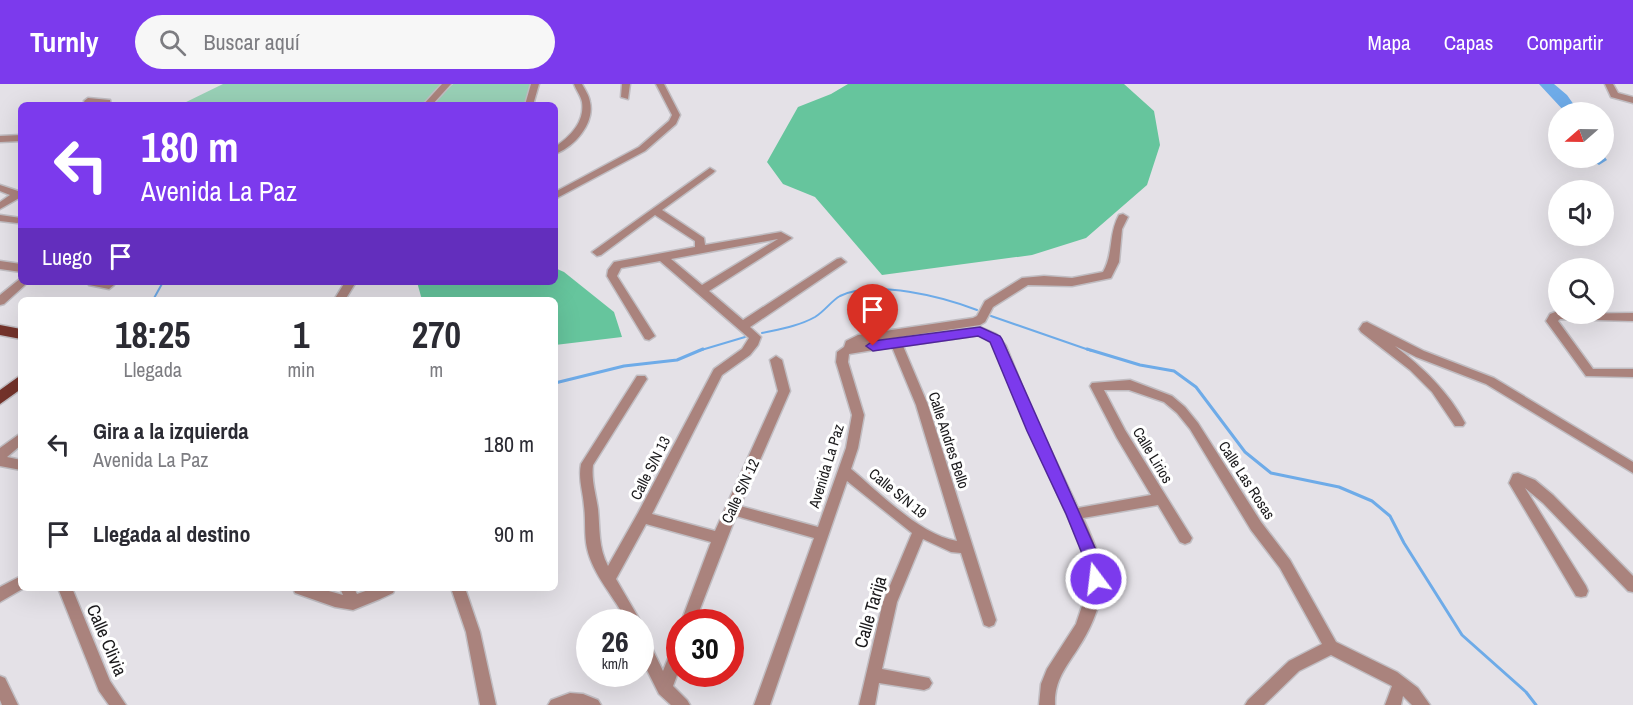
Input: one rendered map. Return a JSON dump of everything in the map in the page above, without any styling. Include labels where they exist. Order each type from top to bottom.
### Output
[{"type":"main road","points":[[0,320],[18,323]]},
{"type":"main road","points":[[0,330],[18,333]]},
{"type":"main road","points":[[0,398],[18,383]]},
{"type":"main road","points":[[0,410],[18,395]]},
{"type":"street","points":[[430,102],[447,84]]},
{"type":"street","points":[[530,102],[535,84]]},
{"type":"street","points":[[558,149],[568,143],[582,125],[586,102],[578,84]]},
{"type":"street","points":[[625,97],[626,84]]},
{"type":"street","points":[[558,194],[642,149],[673,122],[676,115],[660,84]]},
{"type":"street","points":[[1609,84],[1614,95],[1633,100]]},
{"type":"street","points":[[88,101],[107,102]]},
{"type":"street","points":[[0,139],[18,138]]},
{"type":"street","points":[[597,252],[710,171]]},
{"type":"street","points":[[0,188],[18,193]]},
{"type":"street","points":[[0,206],[18,194]]},
{"type":"street","points":[[656,211],[700,240],[700,249]]},
{"type":"street","points":[[1047,705],[1045,696],[1050,678],[1082,628],[1096,579],[1095,566],[995,339],[980,331],[849,349],[850,344],[858,339],[927,328],[971,324],[981,319],[989,304],[1016,286],[1031,280],[1072,282],[1107,275],[1114,262],[1117,230],[1123,217]]},
{"type":"street","points":[[0,218],[17,220]]},
{"type":"street","points":[[649,336],[612,276],[613,270],[618,265],[781,235],[787,238],[702,290]]},
{"type":"street","points":[[662,257],[743,326],[841,262]]},
{"type":"street","points":[[0,265],[18,268]]},
{"type":"street","points":[[0,301],[18,285]]},
{"type":"street","points":[[1633,317],[1560,315],[1554,317],[1552,321],[1590,373],[1633,374]]},
{"type":"street","name":"Calle S/N 13","points":[[609,577],[644,517],[718,372],[755,344],[755,337],[743,326]]},
{"type":"street","points":[[1459,423],[1436,389],[1413,367],[1365,329],[1367,326],[1420,354],[1490,381],[1633,468]]},
{"type":"street","name":"Calle Andres Bello","points":[[896,343],[922,405],[989,620]]},
{"type":"street","name":"Avenida La Paz","points":[[762,705],[821,534],[845,472],[858,415],[842,362],[843,352],[849,349]]},
{"type":"street","name":"Calle S/N 12","points":[[693,609],[718,538],[784,391],[776,360]]},
{"type":"street","points":[[628,609],[594,549],[591,507],[585,472],[587,464],[641,379]]},
{"type":"street","name":"Calle Las Rosas","points":[[1096,386],[1130,385],[1168,399],[1181,410],[1194,426],[1256,526],[1286,564],[1331,647]]},
{"type":"street","name":"Calle Lirios","points":[[1096,386],[1121,434],[1185,538]]},
{"type":"street","points":[[0,455],[18,440]]},
{"type":"street","points":[[0,461],[18,464]]},
{"type":"street","name":"Calle S/N 19","points":[[845,472],[919,532],[954,547],[966,548]]},
{"type":"street","points":[[1581,591],[1515,483],[1518,478],[1530,484],[1548,499],[1633,586]]},
{"type":"street","points":[[1074,514],[1160,499]]},
{"type":"street","points":[[732,509],[821,534]]},
{"type":"street","points":[[644,517],[718,538]]},
{"type":"street","name":"Calle Tarija","points":[[867,705],[890,602],[919,532]]},
{"type":"street","points":[[0,595],[18,584]]},
{"type":"street","name":"Calle Clivia","points":[[66,591],[104,686],[118,705]]},
{"type":"street","points":[[309,591],[340,602],[353,603],[383,591]]},
{"type":"street","points":[[348,591],[353,603]]},
{"type":"street","points":[[459,591],[473,632],[488,705]]},
{"type":"street","points":[[1253,705],[1294,666],[1331,647],[1382,669],[1422,705]]},
{"type":"street","points":[[654,668],[664,689],[682,705]]},
{"type":"street","points":[[873,675],[924,683]]},
{"type":"street","points":[[0,683],[10,705]]},
{"type":"street","points":[[664,689],[666,684]]},
{"type":"street","points":[[1393,705],[1401,684]]},
{"type":"street","points":[[556,705],[573,699],[593,705]]},
{"type":"green space","points":[[223,84],[441,84],[425,102],[186,102]]},
{"type":"green space","points":[[453,84],[530,84],[530,96],[527,102],[434,102]]},
{"type":"green space","points":[[848,84],[1124,84],[1154,111],[1160,145],[1147,185],[1086,238],[1032,255],[882,275],[815,197],[783,184],[767,162],[798,107],[831,94]]},
{"type":"green space","points":[[558,269],[614,312],[622,337],[558,345],[558,297],[421,297],[418,285],[558,285]]},
{"type":"waterway","points":[[1546,84],[1565,102]]},
{"type":"waterway","points":[[155,297],[161,285]]},
{"type":"waterway","points":[[762,333],[802,323],[819,315],[840,296],[871,289],[928,295],[977,310]]},
{"type":"waterway","points":[[991,316],[1092,351]]},
{"type":"waterway","points":[[699,351],[745,337]]},
{"type":"waterway","points":[[699,351],[703,349]]},
{"type":"waterway","points":[[1087,349],[1140,365],[1174,371],[1196,387],[1245,452],[1271,473],[1339,487],[1372,501],[1390,516],[1404,543],[1462,635],[1526,692],[1536,705]]},
{"type":"waterway","points":[[558,382],[624,366],[677,360],[699,351]]},
{"type":"route","points":[[873,346],[980,331],[995,339],[1034,431],[1074,514],[1095,566],[1096,579]]}]
